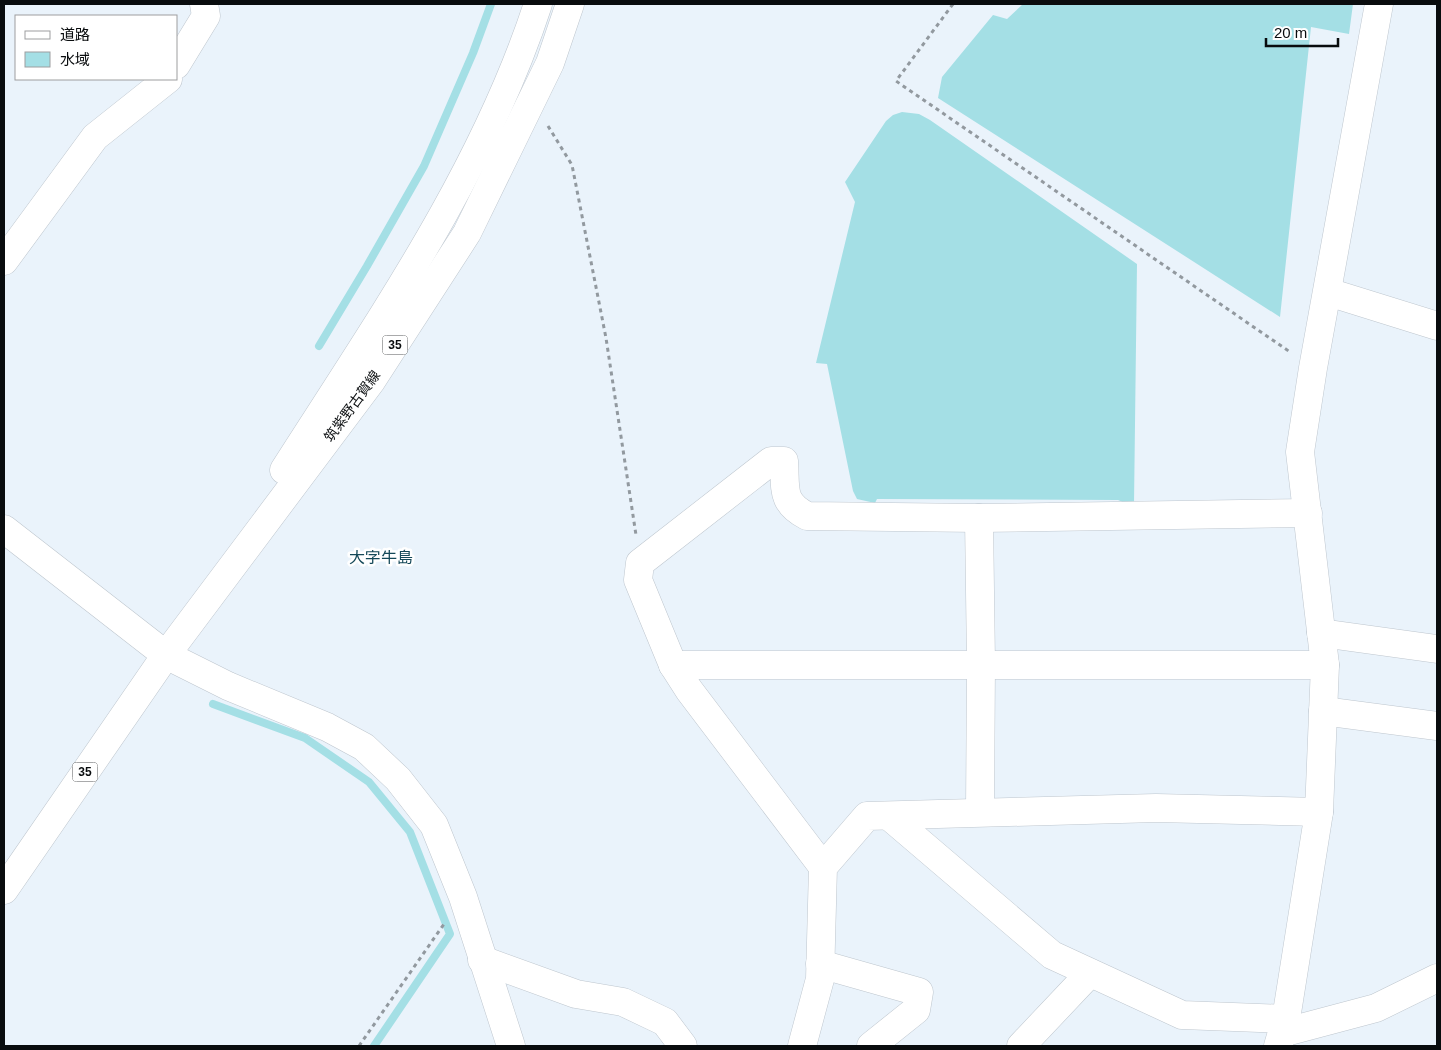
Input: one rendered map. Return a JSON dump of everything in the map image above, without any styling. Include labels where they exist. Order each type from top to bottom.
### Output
[{"type":"street","points":[[178,62],[206,16],[204,4]]},
{"type":"street","name":"筑紫野古賀線","points":[[4,890],[166,655],[428,243],[502,101],[538,4]]},
{"type":"street","name":"筑紫野古賀線","points":[[166,655],[378,372],[467,233],[550,64],[570,4]]},
{"type":"street","points":[[1282,1033],[1319,812],[1325,665],[1300,452],[1313,368],[1379,4]]},
{"type":"street","points":[[4,261],[95,137],[167,80]]},
{"type":"street","points":[[1328,292],[1437,326]]},
{"type":"street","points":[[824,867],[689,690],[673,665],[638,580],[640,563],[772,461],[784,461],[786,500],[796,510],[807,516],[979,518],[1308,513]]},
{"type":"street","points":[[979,518],[981,664],[980,812]]},
{"type":"street","points":[[4,529],[166,655],[228,686],[327,727],[364,747],[398,779],[434,825],[463,897],[511,1046]]},
{"type":"street","points":[[1321,633],[1437,649]]},
{"type":"street","points":[[673,665],[1325,665]]},
{"type":"street","points":[[1323,711],[1437,726]]},
{"type":"street","points":[[807,1042],[820,979],[824,867],[867,816],[1156,808],[1319,812]]},
{"type":"street","points":[[889,816],[1052,956],[1182,1015],[1282,1033],[1376,1008],[1437,978]]},
{"type":"street","points":[[482,960],[576,994],[623,1002],[665,1022],[682,1046]]},
{"type":"street","points":[[820,964],[919,992],[916,1010],[871,1046]]},
{"type":"street","points":[[1021,1046],[1090,973]]},
{"type":"path","points":[[953,4],[896,81],[1313,368]]},
{"type":"path","points":[[533,101],[572,165],[606,338],[640,563]]},
{"type":"path","points":[[360,1046],[463,897]]},
{"type":"water","points":[[1023,4],[1353,4],[1349,34],[1311,27],[1280,317],[938,98],[942,77],[993,15],[1007,19]]},
{"type":"water","points":[[902,112],[919,114],[930,120],[1137,264],[1134,504],[1118,500],[877,499],[875,503],[857,499],[853,491],[827,364],[816,363],[855,202],[845,182],[886,121],[893,115]]},
{"type":"waterway","points":[[319,346],[424,166],[473,53],[491,4]]},
{"type":"waterway","points":[[213,704],[305,738],[369,782],[410,832],[450,934],[374,1046]]},
{"type":"district","name":"大字牛島","points":[[381,557]]}]
